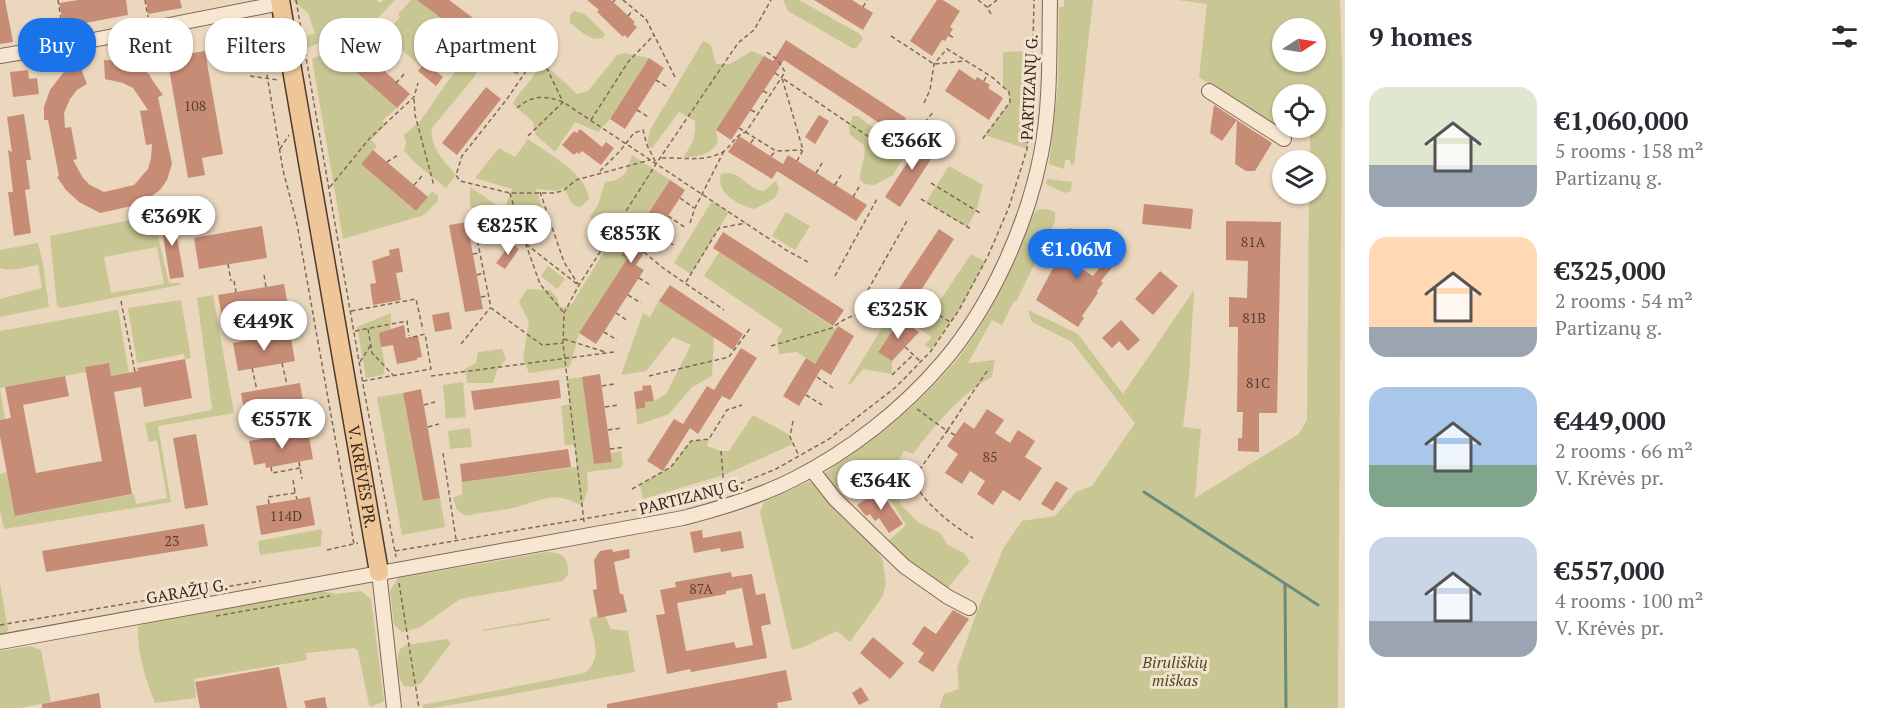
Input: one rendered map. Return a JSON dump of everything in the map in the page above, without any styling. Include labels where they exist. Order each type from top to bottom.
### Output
[{"type":"main road","name":"V. KRĖVĖS PR.","points":[[286,1],[379,572]]},
{"type":"street","name":"PARTIZANŲ G.","points":[[379,572],[683,518],[718,509],[771,490],[812,470],[853,443],[906,399],[944,362],[971,323],[1005,263],[1026,210],[1036,178],[1046,126],[1050,0]]},
{"type":"street","points":[[193,20],[286,1]]},
{"type":"street","points":[[0,56],[18,53]]},
{"type":"street","points":[[1209,91],[1284,139]]},
{"type":"street","points":[[812,470],[835,499],[904,566],[948,597],[969,608]]},
{"type":"street","name":"GARAŽŲ G.","points":[[0,642],[379,572]]},
{"type":"street","name":"V. KRĖVĖS PR.","points":[[379,572],[394,708]]},
{"type":"path","points":[[58,0],[61,18]]},
{"type":"path","points":[[145,0],[148,18]]},
{"type":"path","points":[[623,0],[646,20],[675,77]]},
{"type":"path","points":[[586,535],[564,358],[564,313],[579,285],[656,164],[738,43],[754,30],[771,0]]},
{"type":"path","points":[[863,7],[867,0]]},
{"type":"path","points":[[978,0],[991,14]]},
{"type":"path","points":[[987,8],[997,0]]},
{"type":"path","points":[[286,1],[330,188],[362,381],[394,551],[635,510],[724,490],[776,469],[829,439],[896,387],[931,351],[950,322],[988,256],[1009,207],[1027,149],[1032,87],[1034,0]]},
{"type":"path","points":[[628,16],[634,9]]},
{"type":"path","points":[[591,121],[628,62],[654,35]]},
{"type":"path","points":[[949,35],[954,38]]},
{"type":"path","points":[[891,36],[934,64],[966,61]]},
{"type":"path","points":[[924,103],[930,90],[934,64],[947,49],[1009,92],[1010,102],[981,141]]},
{"type":"path","points":[[690,223],[695,208],[724,151],[737,134],[746,132],[785,72],[777,59],[765,51]]},
{"type":"path","points":[[562,102],[539,52],[507,99],[462,156],[456,175],[460,181],[510,193],[563,191],[576,180],[598,172],[608,165],[634,133],[643,130],[656,164]]},
{"type":"path","points":[[266,72],[280,150],[297,224],[354,544]]},
{"type":"path","points":[[396,82],[406,72]]},
{"type":"path","points":[[775,73],[897,156],[934,111]]},
{"type":"path","points":[[984,81],[987,75]]},
{"type":"path","points":[[250,76],[275,79],[285,84]]},
{"type":"path","points":[[782,78],[803,150],[797,161]]},
{"type":"path","points":[[656,80],[669,88]]},
{"type":"path","points":[[418,83],[414,97],[415,115],[434,186]]},
{"type":"path","points":[[764,91],[769,94]]},
{"type":"path","points":[[518,108],[525,101],[537,97],[548,96],[562,102],[808,262]]},
{"type":"path","points":[[330,188],[369,139],[414,97]]},
{"type":"path","points":[[528,136],[562,102]]},
{"type":"path","points":[[637,110],[650,118]]},
{"type":"path","points":[[751,110],[758,113]]},
{"type":"path","points":[[739,128],[776,151],[803,150]]},
{"type":"path","points":[[280,150],[290,135]]},
{"type":"path","points":[[751,143],[754,137]]},
{"type":"path","points":[[661,158],[698,159],[724,151]]},
{"type":"path","points":[[771,156],[776,151]]},
{"type":"path","points":[[387,162],[398,155]]},
{"type":"path","points":[[598,172],[610,172],[625,165],[650,160]]},
{"type":"path","points":[[816,173],[822,163]]},
{"type":"path","points":[[835,185],[841,175]]},
{"type":"path","points":[[414,185],[422,176]]},
{"type":"path","points":[[931,183],[980,213]]},
{"type":"path","points":[[853,196],[859,187]]},
{"type":"path","points":[[540,192],[564,262],[579,285]]},
{"type":"path","points":[[510,193],[540,284],[564,313]]},
{"type":"path","points":[[680,198],[695,208]]},
{"type":"path","points":[[835,276],[877,199]]},
{"type":"path","points":[[921,199],[971,229]]},
{"type":"path","points":[[668,216],[686,228]]},
{"type":"path","points":[[473,219],[491,308],[542,345],[563,343]]},
{"type":"path","points":[[864,297],[908,219]]},
{"type":"path","points":[[686,283],[718,228],[747,223]]},
{"type":"path","points":[[469,233],[475,231]]},
{"type":"path","points":[[657,234],[675,246]]},
{"type":"path","points":[[525,243],[579,285]]},
{"type":"path","points":[[473,254],[480,252]]},
{"type":"path","points":[[644,252],[724,310]]},
{"type":"path","points":[[228,264],[236,292]]},
{"type":"path","points":[[477,275],[484,273]]},
{"type":"path","points":[[264,275],[266,287]]},
{"type":"path","points":[[639,278],[652,286]]},
{"type":"path","points":[[628,295],[641,303]]},
{"type":"path","points":[[481,297],[488,296]]},
{"type":"path","points":[[350,311],[416,299],[423,330]]},
{"type":"path","points":[[121,301],[135,372]]},
{"type":"path","points":[[771,346],[832,328],[840,321],[870,310],[921,303]]},
{"type":"path","points":[[461,344],[491,308]]},
{"type":"path","points":[[933,311],[950,322]]},
{"type":"path","points":[[616,313],[628,321]]},
{"type":"path","points":[[354,331],[407,321],[409,337],[425,334],[431,369],[362,381]]},
{"type":"path","points":[[649,376],[729,357],[751,327]]},
{"type":"path","points":[[368,329],[372,353],[394,375]]},
{"type":"path","points":[[604,332],[617,340]]},
{"type":"path","points":[[563,339],[608,352]]},
{"type":"path","points":[[360,363],[370,346]]},
{"type":"path","points":[[905,347],[921,362]]},
{"type":"path","points":[[431,376],[614,351]]},
{"type":"path","points":[[892,375],[913,355]]},
{"type":"path","points":[[282,363],[286,385]]},
{"type":"path","points":[[252,368],[257,390]]},
{"type":"path","points":[[973,538],[954,527],[936,510],[915,486],[913,479],[989,368]]},
{"type":"path","points":[[817,377],[833,388]]},
{"type":"path","points":[[602,386],[614,384]]},
{"type":"path","points":[[896,387],[906,399],[955,435]]},
{"type":"path","points":[[806,395],[822,405]]},
{"type":"path","points":[[424,405],[435,402]]},
{"type":"path","points":[[605,408],[618,405]]},
{"type":"path","points":[[632,489],[671,467],[691,441],[709,439],[727,410],[742,405]]},
{"type":"path","points":[[793,421],[790,437],[799,456]]},
{"type":"path","points":[[428,427],[439,424]]},
{"type":"path","points":[[608,430],[622,428]]},
{"type":"path","points":[[610,449],[625,447]]},
{"type":"path","points":[[721,451],[724,490]]},
{"type":"path","points":[[443,453],[457,539]]},
{"type":"path","points":[[299,462],[302,479]]},
{"type":"path","points":[[271,467],[272,473],[300,468]]},
{"type":"path","points":[[293,480],[297,499]]},
{"type":"path","points":[[269,504],[268,497],[295,493]]},
{"type":"path","points":[[327,550],[375,540]]},
{"type":"path","points":[[0,625],[261,581]]},
{"type":"path","points":[[399,581],[419,708]]},
{"type":"path","points":[[212,617],[328,597],[335,592]]},
{"type":"green space","points":[[292,0],[376,0],[380,3],[383,0],[395,0],[378,18],[319,18],[319,43],[307,48],[307,36],[315,33],[308,13]]},
{"type":"green space","points":[[411,0],[423,0],[421,3],[441,18],[414,18],[414,61],[402,50],[402,18],[399,18],[398,14]]},
{"type":"green space","points":[[783,0],[799,0],[860,34],[863,39],[856,48],[852,48],[788,11]]},
{"type":"green space","points":[[1064,0],[1093,0],[1074,165],[1070,164],[1070,160],[1065,160],[1064,169],[1049,164],[1058,85],[1059,7],[1064,7]]},
{"type":"green space","name":"Biruliškių miškas","points":[[1178,0],[1340,0],[1342,69],[1338,708],[939,708],[944,694],[959,689],[957,668],[1004,547],[1022,521],[1055,516],[1076,492],[1092,486],[1135,423],[1072,342],[1032,322],[1028,310],[1078,334],[1123,394],[1194,290],[1189,376],[1183,427],[1201,429],[1195,498],[1299,434],[1307,420],[1309,204],[1326,204],[1326,150],[1310,150],[1310,138],[1326,138],[1326,84],[1272,84],[1272,127],[1199,77],[1207,4]]},
{"type":"green space","points":[[574,11],[585,14],[605,34],[603,38],[589,37],[570,23],[570,15]]},
{"type":"green space","points":[[703,41],[711,45],[716,64],[730,64],[752,51],[764,56],[716,130],[718,142],[711,150],[699,156],[683,157],[693,140],[695,121],[679,112],[652,148],[647,145],[650,130]]},
{"type":"green space","points":[[1033,51],[1027,149],[985,135],[1010,102],[1009,92],[1003,87],[1003,52]]},
{"type":"green space","points":[[624,53],[649,58],[610,119],[598,132],[575,122],[555,152],[536,135],[533,122],[513,104],[535,72],[553,72],[577,94],[588,91],[617,55]]},
{"type":"green space","points":[[319,56],[319,72],[356,72],[397,108],[382,121],[386,124],[371,140],[377,146],[361,164],[416,211],[432,191],[438,196],[438,201],[424,215],[343,239],[312,59]]},
{"type":"green space","points":[[456,72],[476,72],[432,128],[435,148],[456,175],[446,188],[414,162],[404,150],[406,144],[404,135],[425,115]]},
{"type":"green space","points":[[853,116],[858,116],[876,130],[891,149],[898,146],[910,122],[921,120],[920,131],[893,175],[874,185],[864,184],[860,179],[865,149],[864,145],[850,135],[849,126]]},
{"type":"green space","points":[[528,139],[574,172],[586,189],[589,199],[581,207],[572,203],[564,188],[557,191],[536,189],[549,229],[521,246],[470,206],[470,187],[504,210],[512,189],[475,178],[499,148],[515,157]]},
{"type":"green space","points":[[632,155],[670,180],[621,254],[627,259],[579,333],[570,367],[529,373],[523,358],[529,322],[519,302],[527,289],[550,290],[563,308],[572,304],[603,253],[590,216],[598,205],[605,182],[617,180],[624,174]]},
{"type":"green space","points":[[949,166],[983,185],[976,211],[967,227],[926,202]]},
{"type":"green space","points":[[728,173],[738,176],[759,190],[764,191],[776,181],[779,189],[775,198],[754,209],[735,201],[725,192],[720,181],[721,174]]},
{"type":"green space","points":[[1047,179],[1072,182],[1071,191],[1065,193],[1046,184]]},
{"type":"green space","points":[[712,201],[729,212],[691,274],[674,263]]},
{"type":"green space","points":[[1046,209],[1055,212],[1055,221],[1016,302],[1014,301],[1002,325],[992,320],[968,363],[995,360],[992,377],[959,401],[939,421],[913,454],[904,451],[894,470],[900,504],[918,522],[940,533],[948,545],[964,553],[970,561],[947,589],[911,566],[885,544],[906,525],[880,484],[870,490],[865,483],[849,494],[841,485],[833,491],[824,481],[825,473],[905,413],[948,370],[975,335],[997,296],[1033,214],[1038,210]]},
{"type":"green space","points":[[786,212],[810,226],[795,250],[772,236]]},
{"type":"green space","points":[[156,215],[159,241],[169,283],[180,283],[180,285],[61,308],[57,306],[50,236]],"holes":[[[157,247],[164,284],[111,293],[104,257]]]},
{"type":"green space","points":[[38,243],[49,307],[0,317],[0,299],[42,288],[38,265],[14,269],[0,268],[0,250]]},
{"type":"green space","points":[[719,252],[836,329],[815,364],[797,352],[779,354],[777,339],[783,330],[704,276]]},
{"type":"green space","points":[[971,254],[985,262],[959,310],[931,349],[925,345],[932,337],[892,311],[926,307],[933,311]]},
{"type":"green space","points":[[548,266],[565,279],[557,289],[541,276]]},
{"type":"green space","points":[[213,295],[234,413],[158,426],[171,502],[4,529],[0,510],[0,474],[7,472],[16,516],[134,494],[136,504],[167,498],[157,440],[149,442],[145,423],[211,410],[197,298]]},
{"type":"green space","points":[[181,300],[191,358],[185,359],[184,354],[137,363],[128,308]]},
{"type":"green space","points":[[659,301],[714,337],[712,376],[692,387],[669,414],[637,425],[636,409],[645,408],[645,402],[654,401],[666,394],[691,345],[673,337],[646,371],[621,375],[643,313],[650,317]]},
{"type":"green space","points":[[118,310],[129,373],[111,376],[108,363],[86,367],[86,372],[0,388],[0,331]]},
{"type":"green space","points":[[391,313],[391,330],[379,333],[385,366],[383,375],[366,378],[357,327]]},
{"type":"green space","points":[[891,313],[900,319],[878,351],[892,361],[892,374],[863,369],[850,385],[848,384]]},
{"type":"green space","points":[[502,349],[506,359],[497,370],[493,383],[467,383],[465,369],[476,363],[478,352]]},
{"type":"green space","points":[[582,377],[594,464],[612,462],[611,453],[621,451],[623,465],[620,468],[587,472],[588,489],[582,506],[553,497],[508,509],[466,516],[457,510],[453,498],[462,494],[462,482],[577,467],[575,445],[565,445],[561,406],[570,404],[567,379]]},
{"type":"green space","points":[[463,382],[466,417],[446,419],[443,385]]},
{"type":"green space","points":[[0,388],[5,419],[0,420]]},
{"type":"green space","points":[[403,393],[423,500],[440,498],[445,527],[402,535],[377,397]]},
{"type":"green space","points":[[753,415],[790,435],[793,444],[724,475],[643,499],[640,485],[671,467],[691,441],[709,439],[707,446],[729,451]]},
{"type":"green space","points":[[470,428],[472,447],[450,449],[448,431]]},
{"type":"green space","points":[[810,481],[876,546],[883,562],[886,583],[883,596],[850,642],[837,631],[804,647],[792,650],[760,512],[764,502]]},
{"type":"green space","points":[[322,529],[321,546],[260,555],[258,541]]},
{"type":"green space","points":[[547,552],[561,555],[566,561],[568,575],[563,581],[460,599],[419,628],[402,632],[394,625],[390,591],[398,578]]},
{"type":"green space","points":[[0,582],[8,630],[0,634]]},
{"type":"green space","points":[[321,591],[336,594],[361,591],[371,599],[384,701],[371,707],[369,705],[358,651],[354,648],[306,653],[307,660],[194,679],[196,698],[155,703],[143,666],[138,627],[150,620]]},
{"type":"green space","points":[[605,616],[611,629],[628,631],[635,672],[434,708],[423,708],[422,705],[585,673],[594,661],[596,648],[589,620],[592,617]]},
{"type":"green space","points":[[550,618],[551,620],[481,630]]},
{"type":"green space","points":[[447,639],[451,643],[421,683],[413,687],[404,686],[399,677],[398,668],[400,649],[406,645]]},
{"type":"green space","points":[[30,646],[41,650],[51,702],[20,708],[0,708],[0,651]]},
{"type":"building","points":[[0,0],[5,0],[13,42],[0,44]]},
{"type":"building","points":[[78,0],[126,0],[128,15],[96,21],[96,18],[62,18],[59,3]]},
{"type":"building","points":[[146,0],[180,0],[182,8],[148,14]]},
{"type":"building","points":[[417,0],[449,0],[473,18],[441,18]]},
{"type":"building","points":[[587,0],[611,0],[635,22],[633,24],[637,27],[628,38],[624,35],[623,37]]},
{"type":"building","points":[[814,0],[852,0],[873,13],[863,30]]},
{"type":"building","points":[[937,0],[943,0],[960,11],[950,27],[953,29],[945,41],[942,40],[932,56],[910,41]]},
{"type":"building","points":[[786,40],[906,118],[896,134],[784,60],[731,140],[716,130],[764,56],[773,61]]},
{"type":"building","points":[[205,51],[205,72],[209,72],[223,154],[202,158],[205,175],[188,178],[170,72],[193,72],[193,53]]},
{"type":"building","points":[[649,58],[664,68],[625,129],[610,119]]},
{"type":"building","points":[[104,60],[108,60],[108,72],[146,72],[149,74],[163,95],[158,97],[172,164],[167,180],[160,190],[141,204],[100,213],[79,202],[66,190],[57,177],[59,176],[48,120],[44,120],[44,107],[50,90],[63,73],[82,72],[87,84],[77,90],[64,113],[65,128],[71,127],[77,159],[73,160],[83,178],[90,185],[104,192],[134,185],[148,169],[151,158],[152,144],[146,145],[140,111],[148,110],[133,88],[105,79]]},
{"type":"building","points":[[959,69],[975,80],[977,77],[990,85],[988,88],[1003,98],[989,120],[945,91]]},
{"type":"building","points":[[10,72],[28,72],[29,79],[37,78],[39,94],[13,97]]},
{"type":"building","points":[[356,72],[386,72],[410,94],[397,108]]},
{"type":"building","points":[[419,72],[437,72],[443,77],[436,86]]},
{"type":"building","points":[[486,87],[501,99],[457,155],[442,143]]},
{"type":"building","points":[[1214,105],[1237,120],[1222,141],[1210,133]]},
{"type":"building","points":[[24,114],[31,160],[26,160],[30,189],[25,190],[31,233],[14,236],[8,192],[13,192],[8,150],[12,152],[7,117]]},
{"type":"building","points":[[819,115],[829,121],[815,144],[805,137]]},
{"type":"building","points":[[1237,120],[1272,143],[1255,171],[1246,171],[1235,164]]},
{"type":"building","points":[[580,129],[602,147],[606,142],[614,148],[601,165],[582,151],[574,155],[562,145],[574,131],[577,133]]},
{"type":"building","points":[[925,135],[940,145],[900,207],[885,197]]},
{"type":"building","points":[[739,136],[783,164],[788,155],[867,205],[856,221],[777,171],[772,179],[728,152]]},
{"type":"building","points":[[373,150],[428,197],[416,211],[361,164]]},
{"type":"building","points":[[670,180],[685,190],[636,265],[644,270],[596,344],[579,333],[627,259],[621,255]]},
{"type":"building","points":[[1144,204],[1193,209],[1191,229],[1142,224]]},
{"type":"building","points":[[173,214],[184,277],[170,279],[160,217]]},
{"type":"building","points":[[1226,221],[1281,222],[1277,413],[1259,413],[1259,452],[1238,451],[1238,438],[1242,438],[1243,412],[1237,412],[1238,327],[1229,327],[1229,297],[1247,298],[1248,261],[1226,260]]},
{"type":"building","points":[[467,222],[483,309],[465,312],[449,225]]},
{"type":"building","points":[[262,226],[267,258],[199,269],[194,238]]},
{"type":"building","points":[[1069,228],[1095,234],[1096,232],[1116,247],[1122,255],[1101,281],[1103,283],[1098,293],[1082,316],[1084,318],[1078,327],[1036,300],[1060,255],[1093,276],[1108,257],[1100,251],[1103,247],[1066,238]]},
{"type":"building","points":[[939,229],[954,239],[914,301],[898,290]]},
{"type":"building","points":[[723,232],[844,310],[833,326],[713,248]]},
{"type":"building","points":[[511,243],[519,249],[505,269],[496,263]]},
{"type":"building","points":[[399,248],[403,272],[396,273],[401,300],[373,305],[370,284],[376,283],[372,261],[390,255],[389,250]]},
{"type":"building","points":[[1160,271],[1178,286],[1153,315],[1135,299]]},
{"type":"building","points":[[284,284],[289,311],[223,323],[218,295]]},
{"type":"building","points":[[670,285],[743,334],[733,350],[659,301]]},
{"type":"building","points":[[449,312],[452,329],[435,332],[432,315]]},
{"type":"building","points":[[900,319],[919,332],[892,361],[878,352]]},
{"type":"building","points":[[1121,320],[1140,340],[1128,351],[1119,341],[1112,348],[1102,338]]},
{"type":"building","points":[[404,325],[406,338],[418,336],[422,357],[397,364],[393,345],[381,347],[379,333]]},
{"type":"building","points":[[838,326],[854,336],[831,375],[821,369],[799,406],[783,396],[806,358],[815,364]]},
{"type":"building","points":[[290,333],[295,361],[238,371],[233,343]]},
{"type":"building","points":[[741,348],[757,358],[730,400],[722,396],[698,434],[690,428],[663,471],[647,461],[674,419],[683,424],[707,386],[714,390]]},
{"type":"building","points":[[185,359],[192,398],[144,407],[141,387],[114,392],[132,494],[15,516],[0,436],[0,420],[11,418],[5,387],[65,376],[69,396],[23,405],[36,473],[102,461],[85,367],[109,363],[111,376],[138,371],[137,368]]},
{"type":"building","points":[[600,374],[612,462],[594,464],[582,377]]},
{"type":"building","points":[[559,380],[561,398],[474,410],[471,391]]},
{"type":"building","points":[[300,383],[305,412],[246,422],[241,393]]},
{"type":"building","points":[[651,385],[654,401],[645,402],[645,408],[636,409],[634,392],[643,390],[642,386]]},
{"type":"building","points":[[421,389],[440,498],[423,501],[403,393]]},
{"type":"building","points":[[987,409],[1004,420],[995,433],[1010,443],[1018,430],[1035,441],[1025,457],[1042,468],[1020,501],[1003,490],[993,505],[977,494],[985,481],[970,471],[962,484],[945,473],[958,454],[947,446],[964,422],[974,429]]},
{"type":"building","points":[[308,431],[313,459],[266,468],[265,463],[254,465],[249,441]]},
{"type":"building","points":[[196,434],[208,505],[185,509],[173,438]]},
{"type":"building","points":[[568,449],[571,467],[462,482],[460,464]]},
{"type":"building","points":[[1056,481],[1068,488],[1053,511],[1041,504]]},
{"type":"building","points":[[880,490],[903,524],[889,533],[879,518],[875,521],[870,514],[866,516],[857,505]]},
{"type":"building","points":[[310,497],[315,525],[261,535],[256,506]]},
{"type":"building","points":[[204,524],[208,546],[46,572],[42,551]]},
{"type":"building","points":[[702,530],[703,538],[741,531],[744,548],[721,552],[720,548],[694,553],[690,532]]},
{"type":"building","points":[[612,549],[613,552],[629,549],[630,558],[614,562],[620,594],[623,594],[627,612],[598,618],[593,590],[597,589],[594,560],[600,551]]},
{"type":"building","points":[[731,572],[732,577],[752,574],[756,595],[765,593],[771,624],[761,626],[767,658],[691,672],[690,669],[667,674],[656,615],[665,614],[660,590],[676,587],[675,582]],"holes":[[[742,588],[753,645],[736,648],[734,642],[686,651],[677,603],[726,594],[726,591]]]},
{"type":"building","points":[[953,610],[969,619],[933,672],[918,662],[924,653],[912,644],[924,626],[936,634]]},
{"type":"building","points":[[873,637],[904,663],[890,679],[860,653]]},
{"type":"building","points":[[279,667],[287,708],[200,708],[195,682]]},
{"type":"building","points":[[786,670],[792,700],[777,703],[778,708],[607,708],[607,704]]},
{"type":"building","points":[[861,687],[869,700],[859,705],[852,693]]},
{"type":"building","points":[[99,693],[101,708],[42,708],[42,704]]},
{"type":"building","points":[[325,697],[327,708],[306,708],[304,701]]},
{"type":"waterway","points":[[1144,492],[1318,605]]},
{"type":"waterway","points":[[1285,584],[1286,708]]}]
